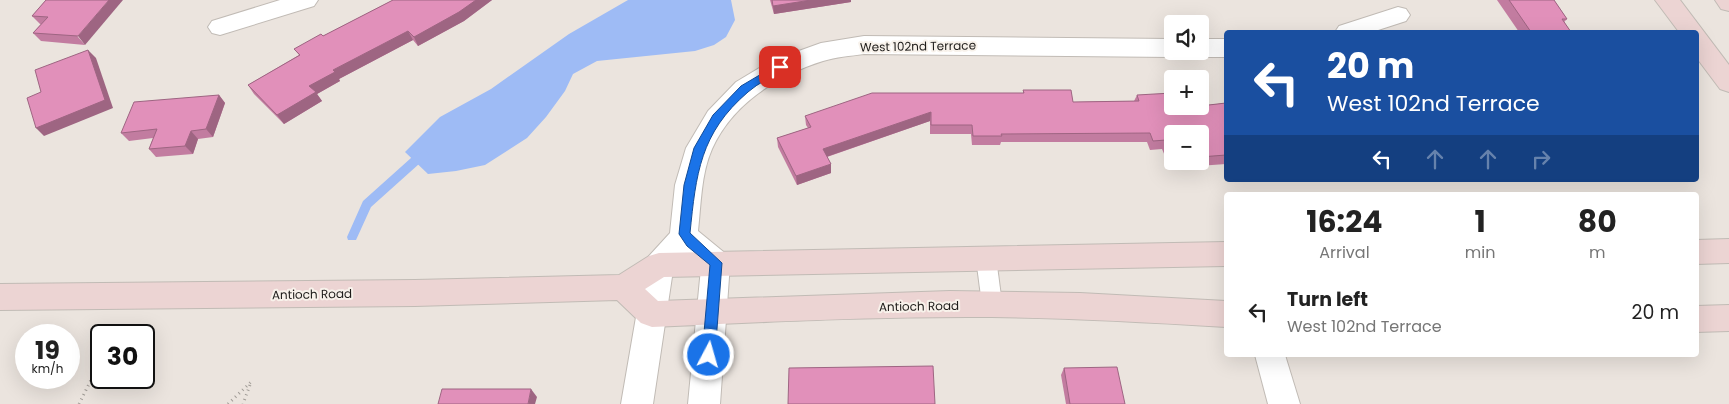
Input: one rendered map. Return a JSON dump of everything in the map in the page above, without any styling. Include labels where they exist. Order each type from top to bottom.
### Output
[{"type":"main road","points":[[1667,0],[1690,30]]},
{"type":"main road","points":[[1699,43],[1729,83]]},
{"type":"main road","points":[[1699,252],[1729,251]]},
{"type":"main road","name":"Antioch Road","points":[[0,297],[415,292],[623,287],[660,265],[1224,254]]},
{"type":"main road","points":[[623,287],[652,314]]},
{"type":"main road","name":"Antioch Road","points":[[652,314],[748,308],[992,304],[1133,308],[1224,314]]},
{"type":"main road","points":[[1699,319],[1729,318]]},
{"type":"street","points":[[220,28],[306,0]]},
{"type":"street","points":[[1353,30],[1398,15]]},
{"type":"street","name":"West 102nd Terrace","points":[[684,234],[689,185],[699,148],[717,118],[745,89],[780,67],[821,52],[864,45],[1164,48]]},
{"type":"street","points":[[1209,48],[1224,48]]},
{"type":"street","points":[[637,404],[646,340],[660,265],[684,234],[691,243],[716,263],[714,311],[704,404]]},
{"type":"street","points":[[1271,357],[1284,404]]},
{"type":"lane","points":[[986,258],[992,304]]},
{"type":"path","points":[[79,404],[90,382]]},
{"type":"path","points":[[228,404],[251,382],[243,404]]},
{"type":"water","points":[[628,0],[731,0],[735,20],[726,37],[714,45],[695,51],[597,61],[573,74],[565,91],[546,117],[527,138],[485,165],[428,174],[405,152],[440,117],[491,89],[569,34]]},
{"type":"building","points":[[46,0],[109,0],[78,36],[33,33],[48,17],[32,16]]},
{"type":"building","points":[[393,0],[476,0],[459,12],[414,37],[408,31],[333,70],[335,72],[309,86],[316,92],[277,115],[248,85],[300,55],[294,49]]},
{"type":"building","points":[[772,0],[811,0],[773,6]]},
{"type":"building","points":[[1509,0],[1554,0],[1567,19],[1562,19],[1570,30],[1530,30]]},
{"type":"building","points":[[88,50],[105,100],[36,128],[27,98],[41,92],[35,70]]},
{"type":"building","points":[[1023,90],[1071,90],[1073,102],[1139,101],[1137,95],[1164,93],[1164,115],[1209,115],[1209,105],[1224,103],[1224,155],[1209,156],[1209,125],[1164,125],[1164,140],[1153,141],[1150,133],[1001,134],[1002,136],[973,136],[972,125],[931,125],[931,112],[823,149],[831,164],[796,176],[777,138],[811,127],[805,116],[872,93],[1024,93]]},
{"type":"building","points":[[219,95],[206,129],[191,131],[185,146],[149,149],[157,129],[121,133],[134,102]]},
{"type":"building","points":[[933,366],[935,404],[788,404],[789,368]]},
{"type":"building","points":[[1117,367],[1125,404],[1070,404],[1064,368]]},
{"type":"building","points":[[442,389],[531,389],[528,404],[438,404]]},
{"type":"waterway","points":[[352,237],[367,204],[414,161],[424,155]]},
{"type":"route","points":[[709,355],[714,311],[716,263],[691,243],[684,234],[689,185],[699,148],[717,118],[745,89],[780,67]]}]
